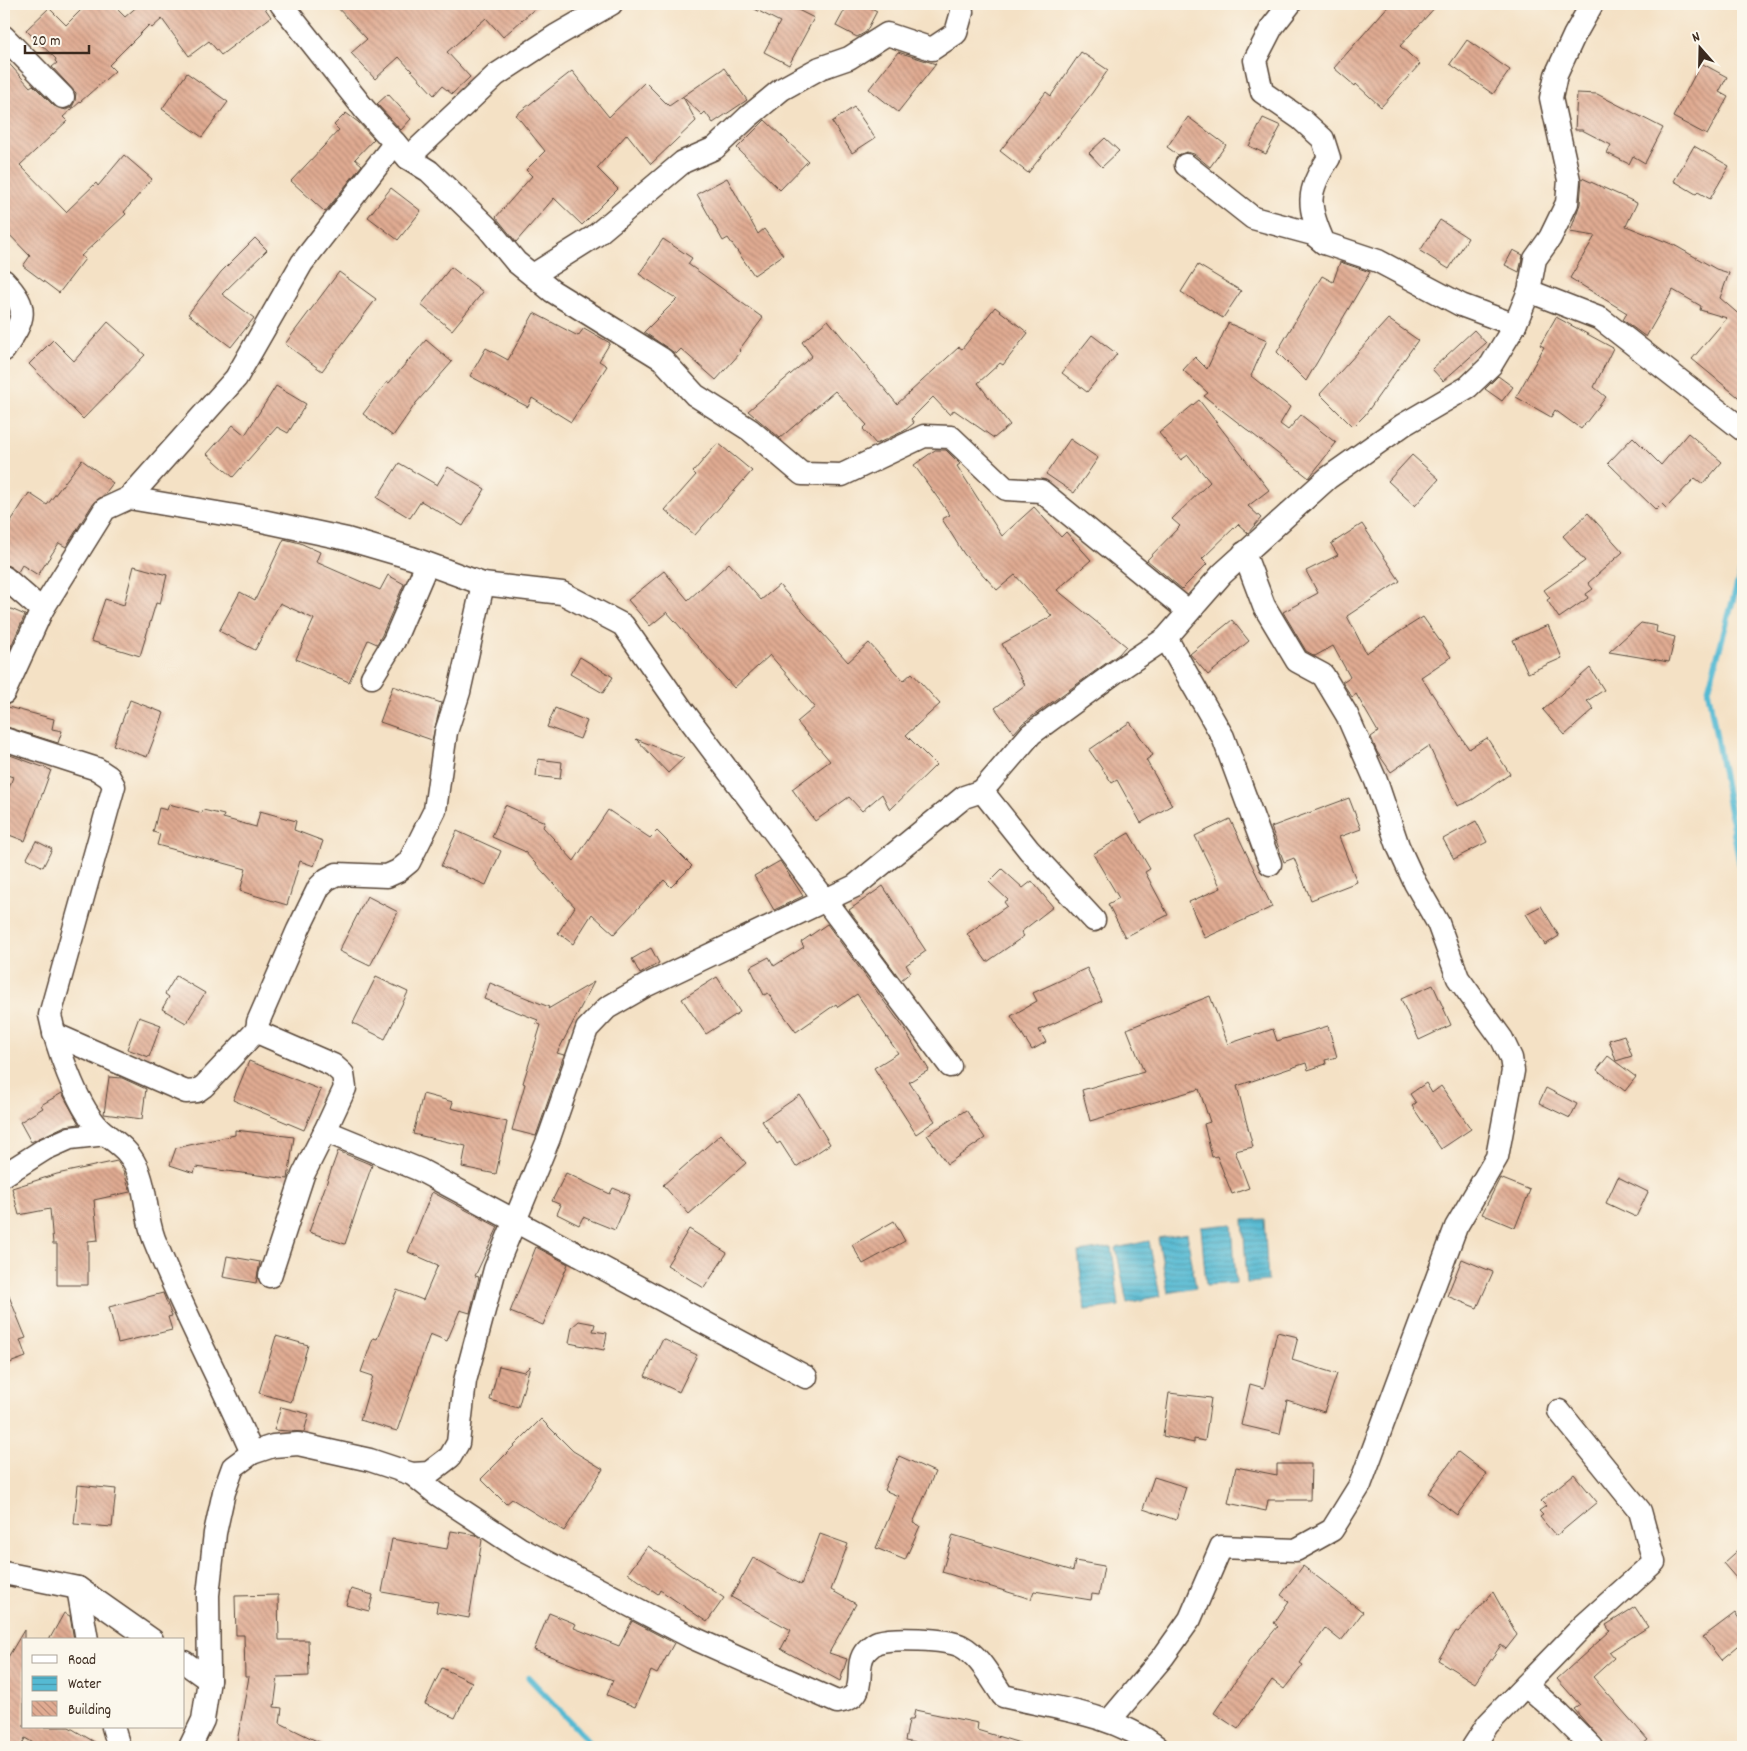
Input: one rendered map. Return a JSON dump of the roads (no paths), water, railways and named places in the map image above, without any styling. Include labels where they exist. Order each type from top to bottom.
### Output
[{"type":"street","points":[[281,4],[364,110],[402,151],[429,171],[487,228],[516,262],[552,290],[662,359],[695,395],[750,430],[802,474],[842,475],[924,436],[951,437],[1006,489],[1041,490],[1188,611]]},
{"type":"street","points":[[4,693],[42,610],[105,509],[129,498],[236,378],[302,263],[402,151],[496,76],[557,35],[611,4]]},
{"type":"street","points":[[533,275],[596,236],[683,162],[716,148],[748,116],[782,88],[820,68],[849,58],[886,34],[932,48],[956,33],[962,12],[961,4]]},
{"type":"street","points":[[1290,4],[1272,27],[1255,60],[1262,92],[1301,119],[1323,139],[1330,158],[1314,180],[1311,214],[1324,243]]},
{"type":"street","points":[[412,1474],[429,1472],[439,1467],[450,1457],[458,1443],[465,1381],[495,1269],[549,1138],[587,1029],[594,1019],[606,1008],[647,985],[855,886],[964,797],[982,790],[1031,734],[1116,671],[1166,638],[1188,611],[1244,553],[1328,478],[1403,425],[1468,387],[1491,365],[1515,325],[1529,291],[1536,259],[1550,238],[1567,203],[1569,180],[1551,98],[1556,74],[1592,4]]},
{"type":"street","points":[[4,37],[63,97]]},
{"type":"street","points":[[1186,165],[1253,218],[1314,234],[1324,243],[1378,261],[1461,305],[1515,325]]},
{"type":"street","points":[[4,281],[19,297],[22,309],[20,326],[4,350]]},
{"type":"street","points":[[1529,291],[1602,319],[1743,430]]},
{"type":"street","points":[[129,498],[253,519],[347,539],[483,584],[562,593],[623,625],[681,708],[950,1066]]},
{"type":"street","points":[[1109,1721],[1163,1657],[1190,1618],[1221,1547],[1296,1550],[1332,1530],[1360,1485],[1456,1227],[1497,1157],[1513,1071],[1511,1058],[1502,1039],[1458,978],[1438,923],[1415,883],[1398,846],[1376,781],[1347,715],[1323,675],[1297,661],[1264,606],[1244,553]]},
{"type":"street","points":[[372,677],[394,641],[427,564]]},
{"type":"street","points":[[4,578],[42,610]]},
{"type":"street","points":[[54,1034],[186,1092],[197,1091],[204,1086],[258,1030],[258,1022],[319,887],[327,879],[337,874],[387,876],[398,871],[409,862],[435,810],[446,732],[459,692],[483,584]]},
{"type":"street","points":[[1166,638],[1223,737],[1270,864]]},
{"type":"street","points":[[4,739],[97,769],[109,777],[114,786],[50,1015],[61,1057],[80,1098],[96,1125],[126,1149],[137,1167],[153,1237],[181,1302],[252,1453]]},
{"type":"street","points":[[982,790],[1029,850],[1094,920]]},
{"type":"street","points":[[258,1030],[264,1035],[333,1065],[343,1074],[344,1088],[303,1175],[270,1276]]},
{"type":"street","points":[[325,1131],[420,1170],[515,1223],[806,1377]]},
{"type":"street","points":[[4,1174],[45,1149],[70,1138],[106,1134]]},
{"type":"street","points":[[1473,1747],[1488,1724],[1583,1626],[1654,1562],[1640,1511],[1559,1411]]},
{"type":"street","points":[[190,1747],[203,1720],[209,1680],[208,1595],[215,1533],[224,1492],[233,1467],[252,1453],[273,1446],[298,1444],[370,1460],[412,1474],[437,1494],[519,1548],[691,1637],[837,1702],[849,1700],[856,1693],[864,1653],[876,1642],[916,1638],[960,1646],[978,1659],[1003,1696],[1109,1721],[1142,1736],[1157,1747]]},
{"type":"street","points":[[4,1573],[78,1588],[149,1638]]},
{"type":"street","points":[[78,1588],[87,1638]]},
{"type":"street","points":[[185,1663],[209,1680]]},
{"type":"street","points":[[1526,1685],[1592,1747]]},
{"type":"street","points":[[113,1728],[119,1747]]},
{"type":"water","points":[[1264,1219],[1268,1281],[1247,1283],[1243,1220]]},
{"type":"water","points":[[1232,1224],[1236,1283],[1206,1285],[1201,1227]]},
{"type":"water","points":[[1187,1233],[1196,1288],[1168,1293],[1158,1238]]},
{"type":"water","points":[[1149,1241],[1160,1296],[1127,1303],[1116,1248]]},
{"type":"water","points":[[1112,1247],[1119,1306],[1085,1310],[1078,1252]]},
{"type":"waterway","points":[[1743,563],[1708,691],[1743,882]]},
{"type":"waterway","points":[[529,1678],[594,1747]]}]
